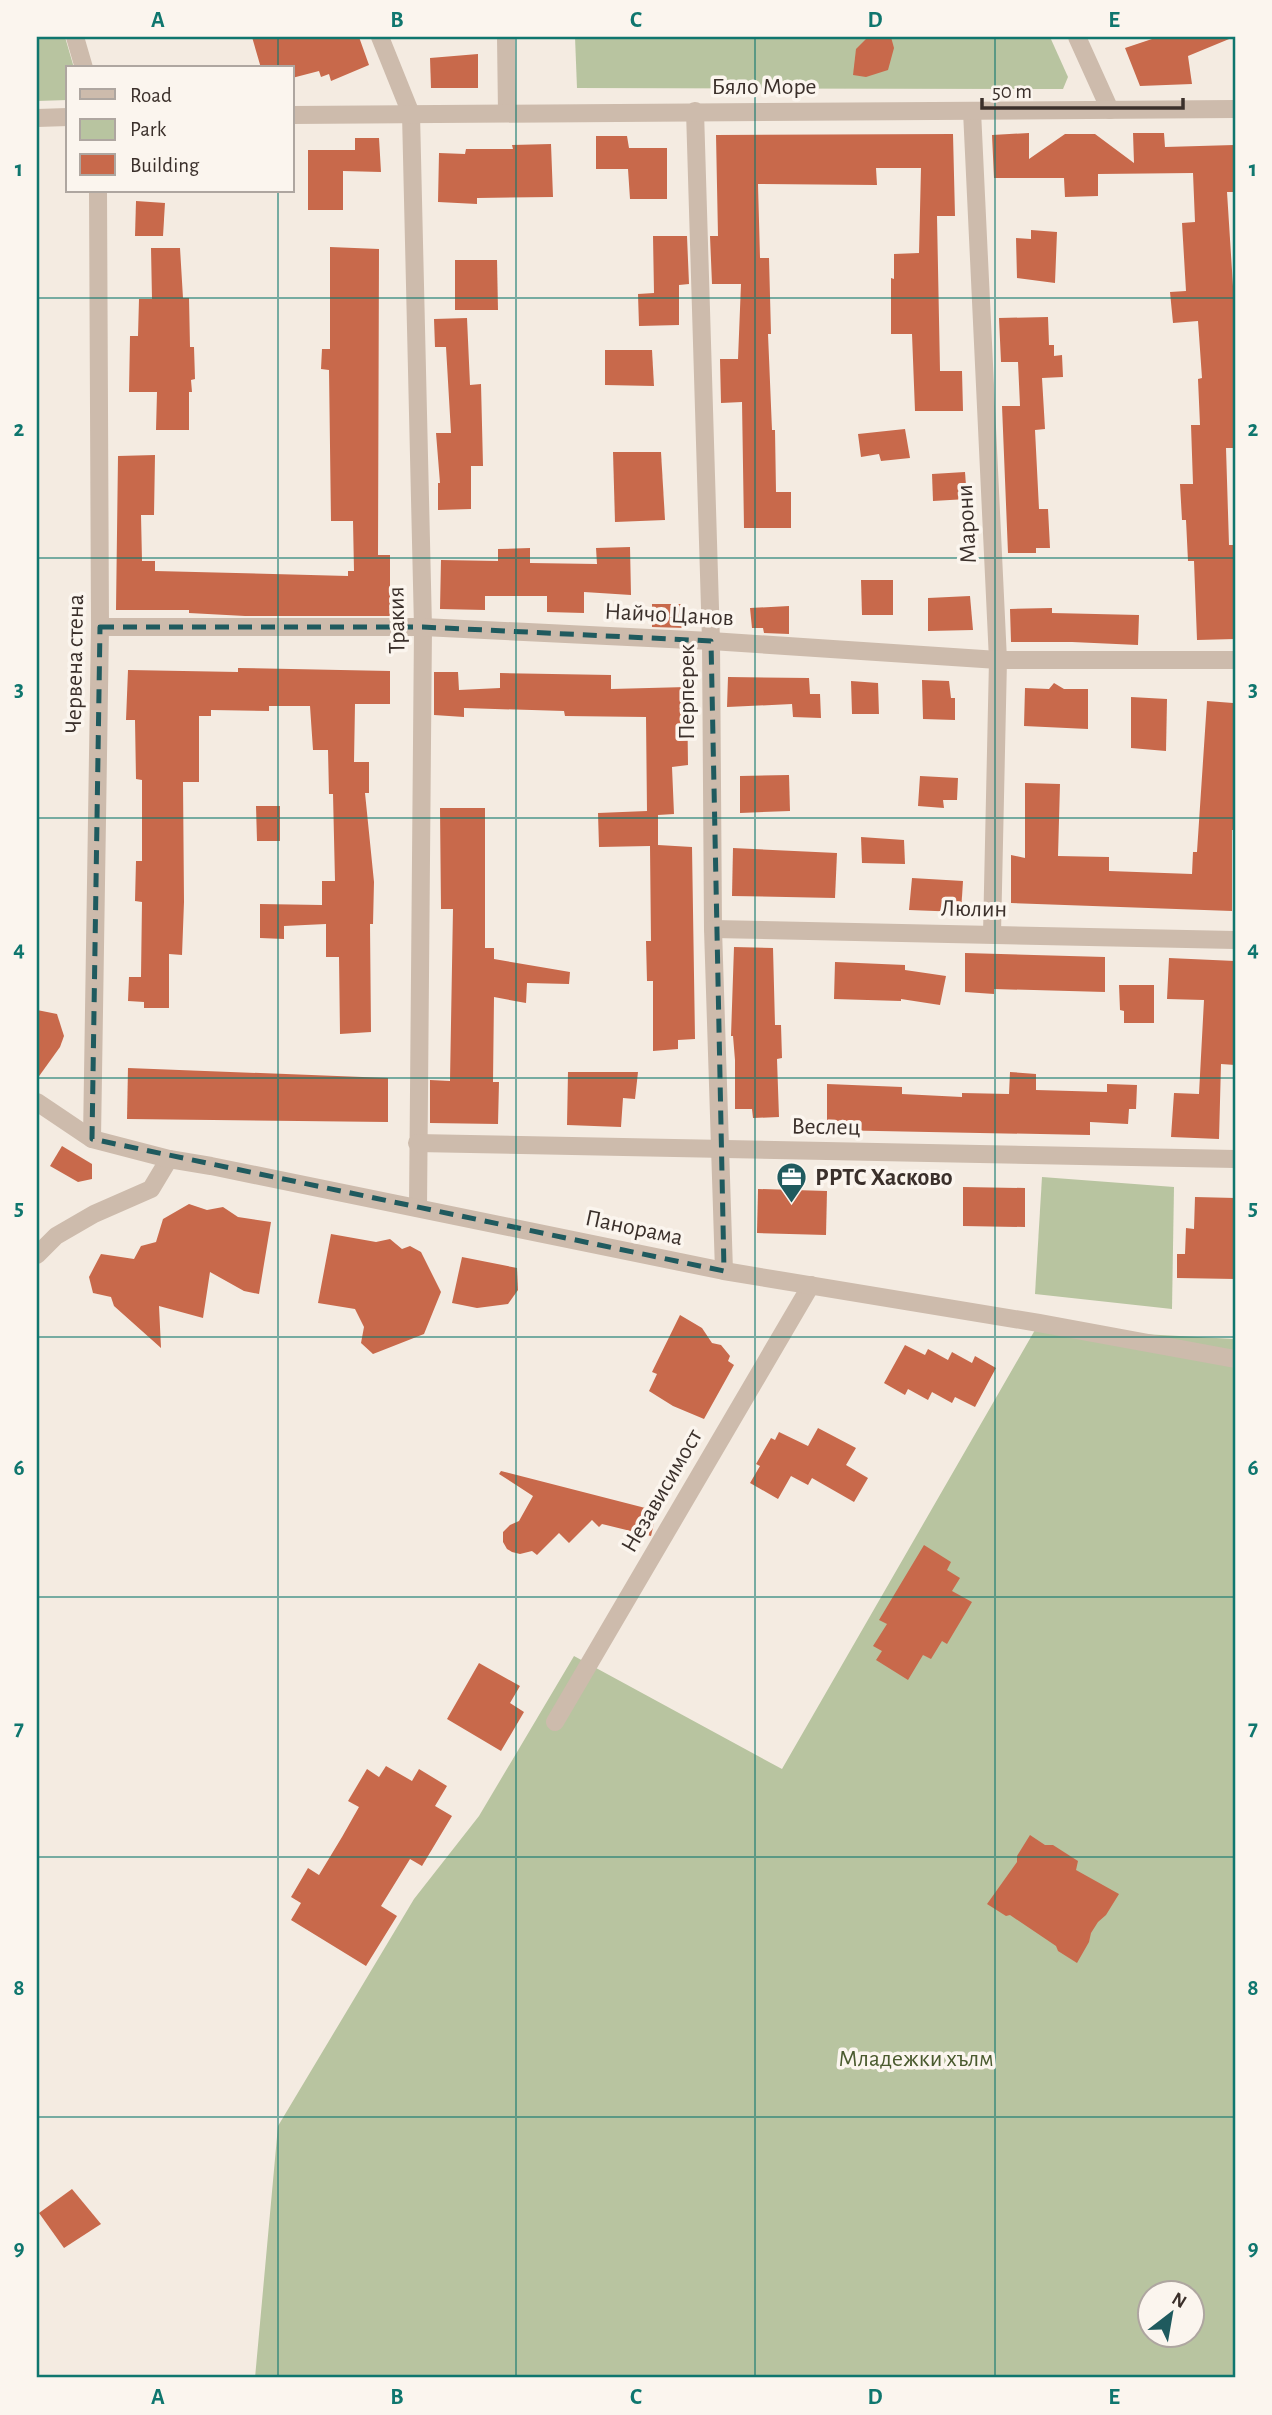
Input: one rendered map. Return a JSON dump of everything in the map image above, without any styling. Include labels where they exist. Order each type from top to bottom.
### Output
[{"type":"street","points":[[75,37],[83,66]]},
{"type":"street","name":"Тракия","points":[[380,37],[411,114],[423,627],[418,1208]]},
{"type":"street","points":[[506,37],[507,113]]},
{"type":"street","points":[[1077,37],[1110,110]]},
{"type":"street","name":"Бяло Море","points":[[294,115],[1235,109]]},
{"type":"street","name":"Перперек","points":[[695,111],[711,641],[718,1149],[724,1272]]},
{"type":"street","name":"Марони","points":[[972,111],[999,660],[992,934]]},
{"type":"street","points":[[37,118],[66,117]]},
{"type":"street","name":"Червена стена","points":[[92,1139],[100,627],[99,192]]},
{"type":"street","name":"Найчо Цанов","points":[[100,627],[423,627],[711,641],[999,660],[1235,660]]},
{"type":"street","name":"Люлин","points":[[713,929],[1235,940]]},
{"type":"street","name":"Панорама","points":[[37,1102],[92,1139],[169,1159],[724,1272],[1051,1325],[1235,1359]]},
{"type":"street","name":"Веслец","points":[[417,1143],[1235,1159]]},
{"type":"street","points":[[37,1255],[57,1236],[94,1214],[151,1189],[169,1159]]},
{"type":"street","name":"Независимост","points":[[555,1722],[811,1285]]},
{"type":"highlighted area","points":[[100,627],[423,627],[711,641],[724,1271],[92,1139]]},
{"type":"green space","points":[[37,37],[65,37],[73,66],[66,66],[66,100],[37,101]]},
{"type":"green space","points":[[575,37],[1050,37],[1068,77],[1063,89],[577,88]]},
{"type":"green space","points":[[1042,1177],[1174,1187],[1172,1309],[1035,1294]]},
{"type":"green space","name":"Младежки хълм","points":[[1039,1323],[1086,1331],[1235,1339],[1235,2378],[255,2378],[278,2126],[414,1899],[479,1816],[574,1656],[782,1769]]},
{"type":"building","points":[[252,37],[359,37],[369,65],[331,81],[329,74],[321,77],[319,71],[294,77],[294,66],[260,66]]},
{"type":"building","points":[[868,37],[891,37],[894,48],[888,70],[866,77],[853,75],[856,49]]},
{"type":"building","points":[[1158,37],[1234,37],[1188,56],[1192,84],[1140,86],[1125,48]]},
{"type":"building","points":[[478,54],[478,88],[431,88],[430,58]]},
{"type":"building","points":[[1029,133],[1029,159],[1065,134],[1095,134],[1134,163],[1133,133],[1164,133],[1165,147],[1234,145],[1235,192],[1227,192],[1235,286],[1235,448],[1226,448],[1229,545],[1234,545],[1235,562],[1235,639],[1197,640],[1194,561],[1188,561],[1186,520],[1182,520],[1180,484],[1193,484],[1191,425],[1200,425],[1198,379],[1202,378],[1198,321],[1173,323],[1170,292],[1186,291],[1182,223],[1195,222],[1193,173],[1098,174],[1098,196],[1065,197],[1064,178],[994,178],[992,135]]},
{"type":"building","points":[[953,134],[955,216],[937,216],[940,371],[962,371],[963,411],[915,411],[912,334],[891,334],[894,254],[919,253],[921,168],[876,168],[877,185],[758,184],[760,258],[769,258],[771,334],[768,334],[772,430],[775,430],[776,492],[791,492],[791,528],[744,528],[742,402],[721,403],[720,359],[738,359],[741,284],[712,284],[710,236],[718,236],[716,135]]},
{"type":"building","points":[[596,136],[627,136],[629,148],[667,148],[667,199],[630,199],[628,169],[596,169]]},
{"type":"building","points":[[355,138],[379,138],[381,172],[343,171],[343,210],[308,210],[308,150],[355,150]]},
{"type":"building","points":[[551,144],[553,197],[477,198],[477,204],[438,202],[439,153],[465,154],[466,149],[513,149],[512,145]]},
{"type":"building","points":[[136,201],[165,203],[163,236],[135,236]]},
{"type":"building","points":[[1031,230],[1057,232],[1055,283],[1017,278],[1016,238],[1031,239]]},
{"type":"building","points":[[653,236],[687,236],[689,284],[679,285],[679,325],[639,326],[638,294],[654,293]]},
{"type":"building","points":[[330,247],[379,249],[378,555],[390,555],[390,616],[245,616],[189,613],[189,610],[116,610],[118,456],[155,455],[154,515],[141,515],[142,561],[155,561],[155,571],[348,576],[348,571],[354,571],[353,521],[331,521],[329,370],[321,369],[322,349],[330,349]]},
{"type":"building","points":[[151,248],[180,248],[183,298],[189,298],[190,347],[194,347],[195,379],[191,380],[192,392],[189,392],[189,430],[156,430],[157,392],[129,392],[130,336],[138,336],[139,299],[152,299]]},
{"type":"building","points":[[455,260],[497,260],[498,310],[455,310]]},
{"type":"building","points":[[1048,317],[1049,345],[1054,345],[1054,356],[1062,355],[1063,377],[1042,378],[1045,429],[1035,430],[1039,509],[1048,509],[1050,548],[1036,548],[1036,553],[1008,553],[1002,406],[1020,406],[1018,362],[1001,362],[999,318]]},
{"type":"building","points":[[467,318],[470,385],[481,384],[483,466],[471,466],[471,509],[438,510],[440,483],[436,433],[451,433],[446,347],[435,347],[434,319]]},
{"type":"building","points":[[605,350],[652,350],[654,386],[605,385]]},
{"type":"building","points":[[905,429],[910,458],[881,461],[879,454],[861,457],[858,434]]},
{"type":"building","points":[[613,452],[661,452],[665,520],[615,522]]},
{"type":"building","points":[[965,472],[967,499],[933,501],[932,474]]},
{"type":"building","points":[[630,547],[631,595],[584,592],[584,613],[547,612],[547,596],[485,596],[485,610],[440,609],[441,560],[498,561],[498,549],[530,548],[530,563],[597,564],[596,548]]},
{"type":"building","points":[[861,580],[893,580],[893,615],[862,615]]},
{"type":"building","points":[[970,596],[973,630],[928,631],[928,598]]},
{"type":"building","points":[[652,604],[686,604],[685,628],[652,627]]},
{"type":"building","points":[[789,606],[789,634],[764,633],[763,628],[752,628],[750,608]]},
{"type":"building","points":[[1052,608],[1052,613],[1139,615],[1138,645],[1011,642],[1010,609]]},
{"type":"building","points":[[238,668],[390,671],[390,704],[355,704],[354,762],[369,762],[369,793],[365,793],[374,882],[373,924],[370,924],[371,1032],[340,1034],[339,957],[326,957],[326,924],[284,926],[284,939],[260,938],[260,904],[322,905],[322,881],[335,881],[333,794],[329,794],[328,750],[313,750],[310,706],[269,706],[269,711],[211,710],[211,716],[199,716],[199,782],[183,782],[182,955],[169,954],[169,1008],[144,1008],[144,1002],[128,1001],[129,977],[141,977],[142,902],[135,901],[136,861],[142,861],[142,780],[136,779],[135,720],[126,720],[128,670],[238,672]]},
{"type":"building","points":[[434,672],[458,672],[459,690],[500,688],[500,673],[611,675],[611,689],[687,687],[688,765],[672,767],[674,814],[658,815],[658,845],[692,847],[695,1039],[678,1040],[678,1049],[653,1051],[653,981],[647,981],[646,941],[651,941],[650,846],[599,847],[598,813],[647,811],[646,717],[565,716],[564,711],[464,708],[464,717],[434,715]]},
{"type":"building","points":[[728,677],[809,678],[810,694],[820,694],[821,718],[793,717],[792,704],[727,707]]},
{"type":"building","points":[[922,680],[949,681],[951,698],[955,698],[955,720],[923,719]]},
{"type":"building","points":[[851,681],[878,683],[879,714],[852,714]]},
{"type":"building","points":[[1054,683],[1064,689],[1088,689],[1088,729],[1024,726],[1025,688],[1049,689]]},
{"type":"building","points":[[1131,697],[1167,699],[1166,751],[1131,748]]},
{"type":"building","points":[[1207,701],[1233,703],[1235,712],[1232,911],[1011,903],[1011,855],[1025,858],[1025,783],[1060,784],[1058,856],[1109,857],[1109,871],[1192,874],[1193,852],[1197,852]]},
{"type":"building","points":[[789,775],[790,811],[740,813],[740,776]]},
{"type":"building","points":[[920,776],[958,778],[957,800],[943,800],[944,808],[918,806]]},
{"type":"building","points":[[256,806],[280,806],[280,841],[257,841]]},
{"type":"building","points":[[440,808],[485,808],[485,948],[494,948],[494,959],[570,972],[569,984],[527,983],[526,1003],[494,997],[493,1082],[499,1082],[498,1124],[430,1123],[430,1080],[450,1081],[453,909],[441,909]]},
{"type":"building","points":[[861,837],[904,840],[905,864],[862,863]]},
{"type":"building","points":[[733,848],[837,853],[835,898],[732,896]]},
{"type":"building","points":[[912,878],[963,881],[961,912],[909,910]]},
{"type":"building","points":[[734,947],[773,948],[775,1025],[781,1025],[782,1058],[777,1059],[779,1117],[753,1118],[752,1109],[735,1109],[735,1060],[731,1036]]},
{"type":"building","points":[[965,953],[1105,957],[1105,992],[994,989],[994,994],[965,992]]},
{"type":"building","points":[[1169,958],[1235,961],[1235,1065],[1221,1064],[1219,1139],[1171,1137],[1174,1093],[1199,1094],[1204,1000],[1167,999]]},
{"type":"building","points":[[835,962],[905,965],[905,970],[946,976],[940,1005],[901,999],[834,999]]},
{"type":"building","points":[[1119,985],[1154,985],[1154,1023],[1124,1023],[1124,1011],[1120,1010]]},
{"type":"building","points":[[37,1010],[57,1014],[64,1036],[60,1047],[37,1079]]},
{"type":"building","points":[[128,1068],[388,1078],[388,1122],[127,1119]]},
{"type":"building","points":[[568,1072],[638,1072],[635,1099],[623,1098],[621,1127],[567,1125]]},
{"type":"building","points":[[1010,1072],[1036,1074],[1036,1090],[1107,1092],[1107,1084],[1137,1085],[1136,1109],[1129,1109],[1128,1124],[1090,1122],[1090,1135],[827,1130],[827,1084],[902,1087],[902,1094],[962,1097],[962,1093],[1009,1094]]},
{"type":"building","points":[[62,1146],[92,1164],[92,1179],[78,1182],[50,1166]]},
{"type":"building","points":[[963,1187],[1025,1188],[1025,1227],[963,1226]]},
{"type":"building","name":"РРТС Хасково","points":[[758,1189],[827,1191],[826,1235],[757,1233]]},
{"type":"building","points":[[1195,1197],[1235,1198],[1235,1279],[1177,1278],[1177,1254],[1185,1254],[1186,1228],[1194,1229]]},
{"type":"building","points":[[189,1204],[207,1210],[223,1207],[238,1217],[271,1222],[259,1294],[244,1291],[210,1272],[203,1318],[159,1306],[161,1348],[114,1306],[111,1297],[93,1293],[89,1277],[101,1254],[134,1259],[141,1246],[156,1242],[163,1219]]},
{"type":"building","points":[[331,1234],[376,1242],[390,1239],[402,1249],[410,1246],[421,1252],[441,1292],[424,1334],[373,1354],[361,1343],[364,1327],[355,1309],[318,1303]]},
{"type":"building","points":[[462,1257],[517,1268],[518,1290],[508,1304],[477,1308],[452,1303]]},
{"type":"building","points":[[680,1315],[702,1328],[712,1343],[721,1345],[730,1356],[728,1361],[734,1365],[704,1419],[673,1406],[649,1391],[657,1374],[652,1372]]},
{"type":"building","points":[[905,1345],[925,1355],[928,1349],[948,1360],[952,1352],[972,1363],[975,1356],[996,1368],[975,1407],[955,1397],[952,1403],[932,1392],[928,1400],[908,1389],[905,1395],[884,1383]]},
{"type":"building","points":[[818,1428],[856,1448],[846,1465],[868,1478],[854,1502],[812,1478],[808,1485],[791,1476],[778,1499],[750,1483],[760,1466],[756,1464],[771,1438],[775,1440],[779,1432],[808,1446]]},
{"type":"building","points":[[501,1471],[657,1511],[651,1536],[602,1524],[599,1527],[592,1520],[569,1543],[559,1533],[537,1555],[532,1551],[520,1554],[512,1552],[503,1542],[503,1532],[519,1521],[533,1496],[499,1474]]},
{"type":"building","points":[[924,1545],[951,1562],[947,1570],[960,1578],[952,1591],[972,1602],[947,1644],[942,1641],[931,1659],[923,1655],[908,1680],[876,1660],[882,1651],[873,1646],[887,1624],[879,1620]]},
{"type":"building","points":[[479,1663],[520,1686],[510,1703],[524,1712],[501,1751],[447,1719]]},
{"type":"building","points":[[386,1766],[412,1781],[419,1769],[447,1786],[435,1806],[452,1816],[422,1866],[410,1859],[381,1906],[397,1916],[366,1966],[291,1920],[301,1903],[291,1897],[308,1868],[319,1875],[342,1837],[359,1807],[348,1801],[367,1769],[379,1777]]},
{"type":"building","points":[[1030,1835],[1045,1845],[1053,1845],[1078,1861],[1076,1870],[1119,1894],[1091,1933],[1077,1963],[1010,1915],[1006,1916],[987,1904],[1017,1862],[1017,1856]]},
{"type":"building","points":[[72,2189],[101,2224],[64,2248],[39,2213]]},
{"type":"place","name":"РРТС Хасково","points":[[792,1205]]}]
